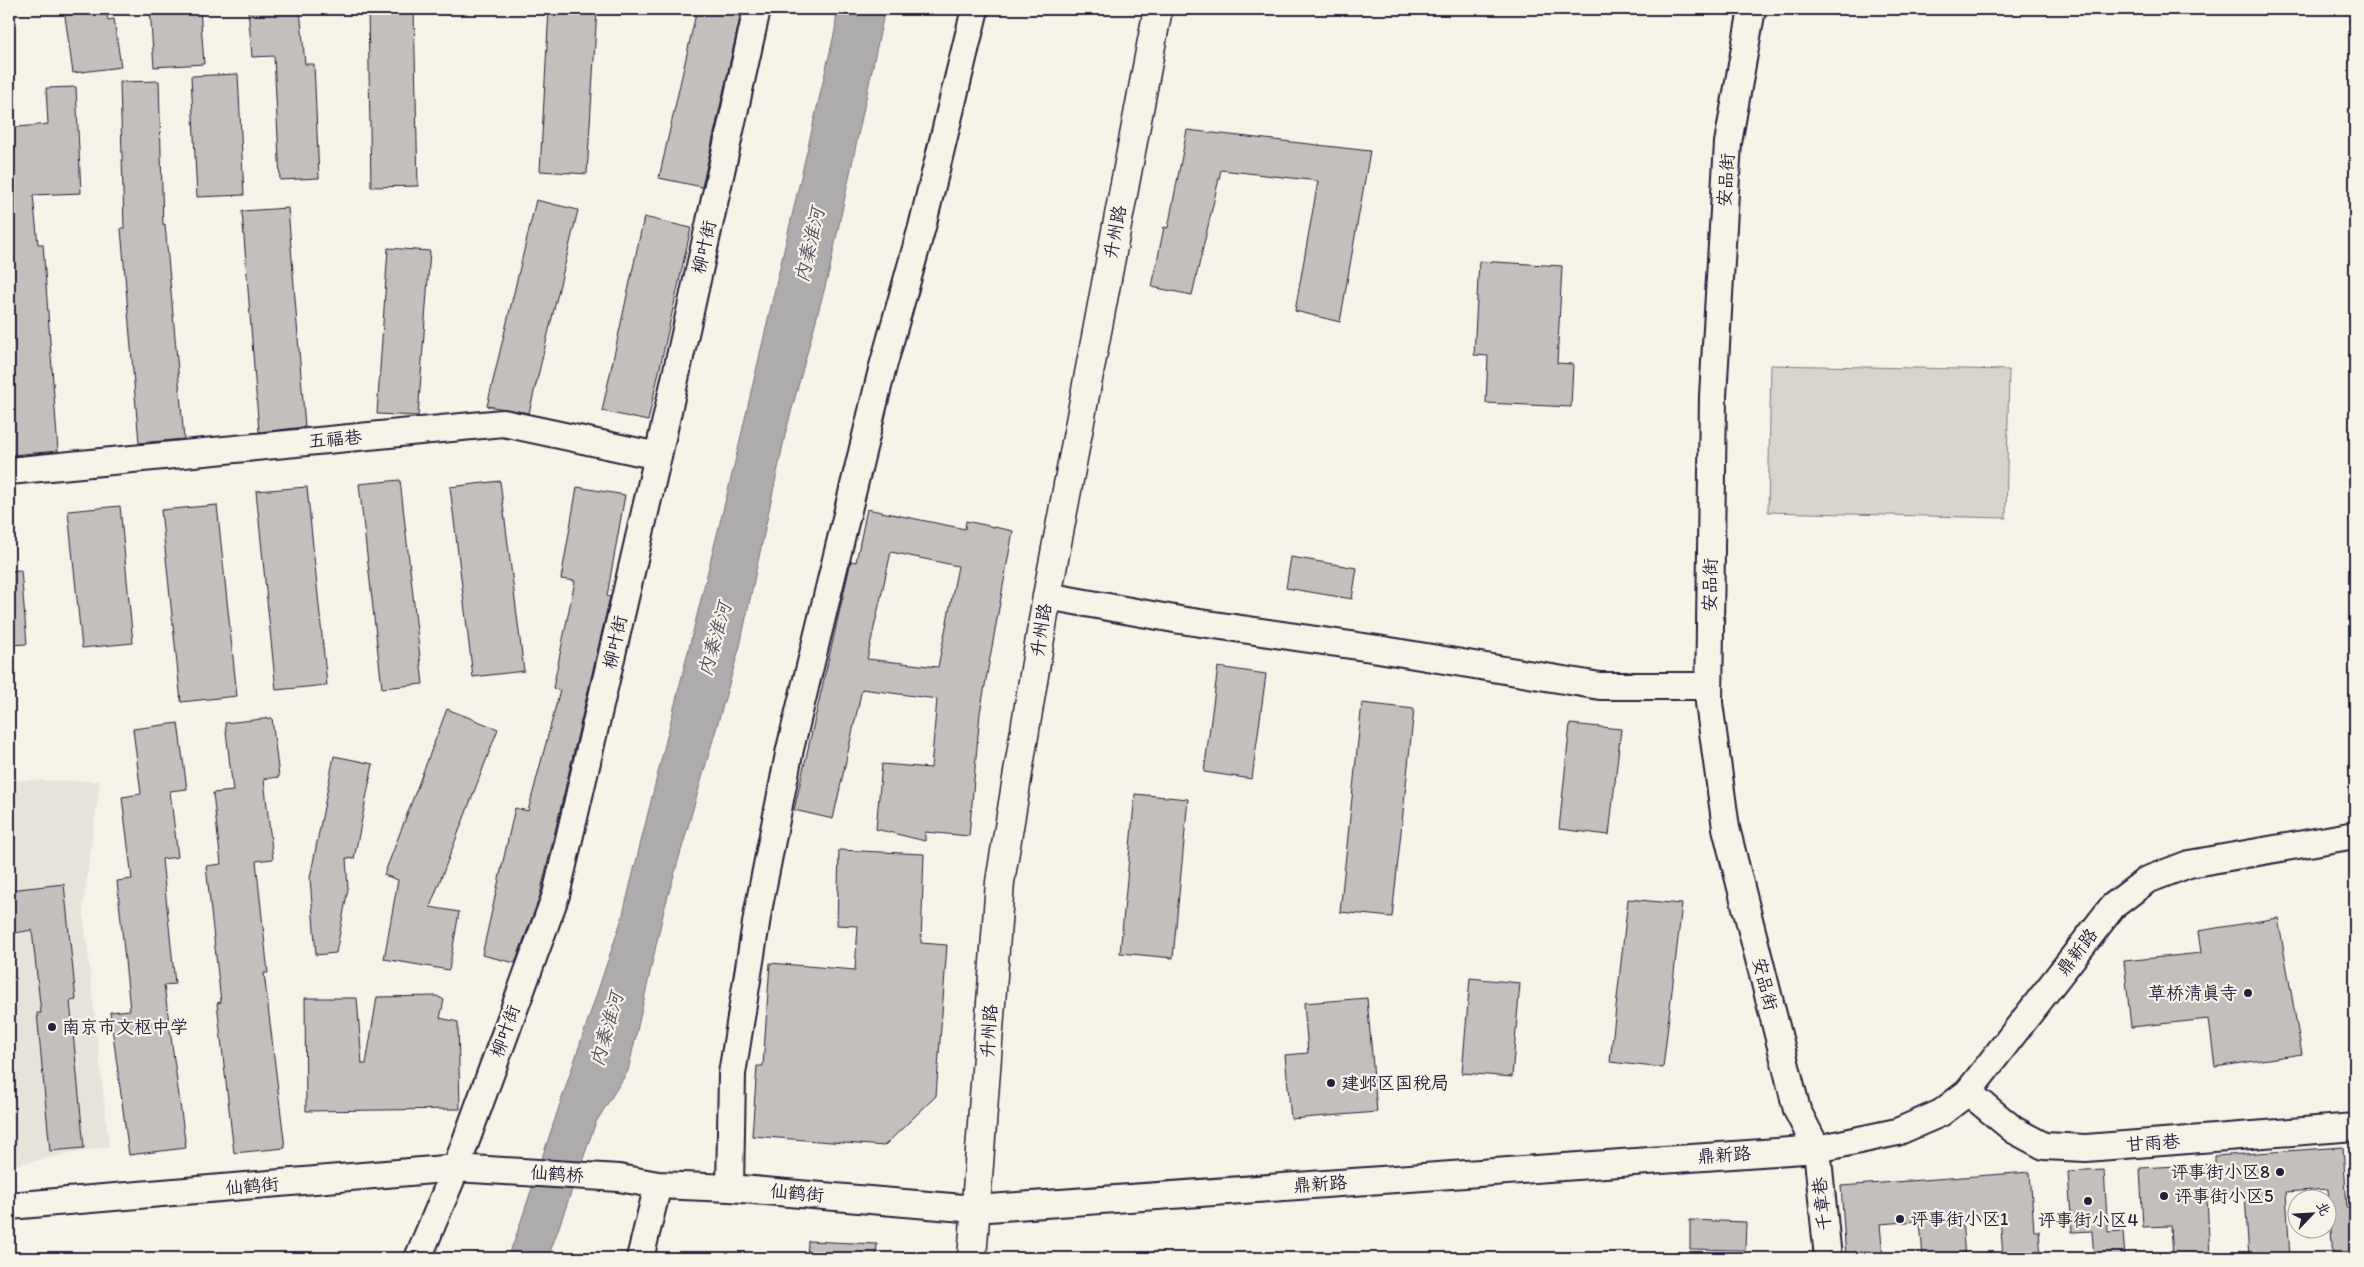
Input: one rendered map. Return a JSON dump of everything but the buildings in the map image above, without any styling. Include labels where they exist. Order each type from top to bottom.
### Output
[{"type":"main road","name":"升州路","points":[[972,1258],[1000,882],[1046,596],[1158,9]]},
{"type":"street","name":"柳叶街","points":[[418,1258],[456,1168],[556,895],[658,456],[757,9]]},
{"type":"street","points":[[730,1188],[732,1074],[758,911],[790,750],[882,370],[922,227],[975,9]]},
{"type":"street","name":"安品街","points":[[1752,9],[1728,143],[1713,396],[1709,703],[1726,828],[1797,1110],[1817,1149]]},
{"type":"street","name":"五福巷","points":[[9,471],[503,423],[658,456]]},
{"type":"street","points":[[1046,596],[1180,620],[1378,649],[1600,686],[1709,686]]},
{"type":"street","name":"鼎新路","points":[[976,1209],[1817,1149],[1897,1132],[1941,1113],[1968,1092],[2113,906],[2147,880],[2189,864],[2355,835]]},
{"type":"street","name":"甘雨巷","points":[[1968,1092],[2014,1130],[2044,1146],[2086,1148],[2355,1128]]},
{"type":"street","name":"千章巷","points":[[1817,1149],[1828,1258]]},
{"type":"street","name":"仙鹤街","points":[[9,1206],[456,1168],[496,1170]]},
{"type":"street","name":"仙鹤桥","points":[[496,1170],[619,1178]]},
{"type":"street","name":"仙鹤街","points":[[619,1178],[658,1185],[730,1188],[976,1209]]},
{"type":"street","points":[[640,1258],[658,1185]]},
{"type":"shaded area","points":[[1771,365],[2009,370],[2006,518],[1768,512]]},
{"type":"shaded area","name":"南京市文枢中学","points":[[9,780],[100,781],[83,908],[109,1146],[9,1166]]},
{"type":"water","name":"内秦淮河","points":[[837,9],[885,9],[829,272],[786,431],[740,646],[664,910],[628,1071],[596,1122],[548,1258],[506,1258],[514,1242],[622,918],[734,466],[835,30]]},
{"type":"place","name":"草桥清真寺","points":[[2248,993]]},
{"type":"place","name":"南京市文枢中学","points":[[52,1027]]},
{"type":"place","name":"建邺区国税局","points":[[1331,1083]]},
{"type":"place","name":"评事街小区8","points":[[2280,1172]]},
{"type":"place","name":"评事街小区5","points":[[2164,1196]]},
{"type":"place","name":"评事街小区4","points":[[2088,1201]]},
{"type":"place","name":"评事街小区1","points":[[1900,1219]]}]
